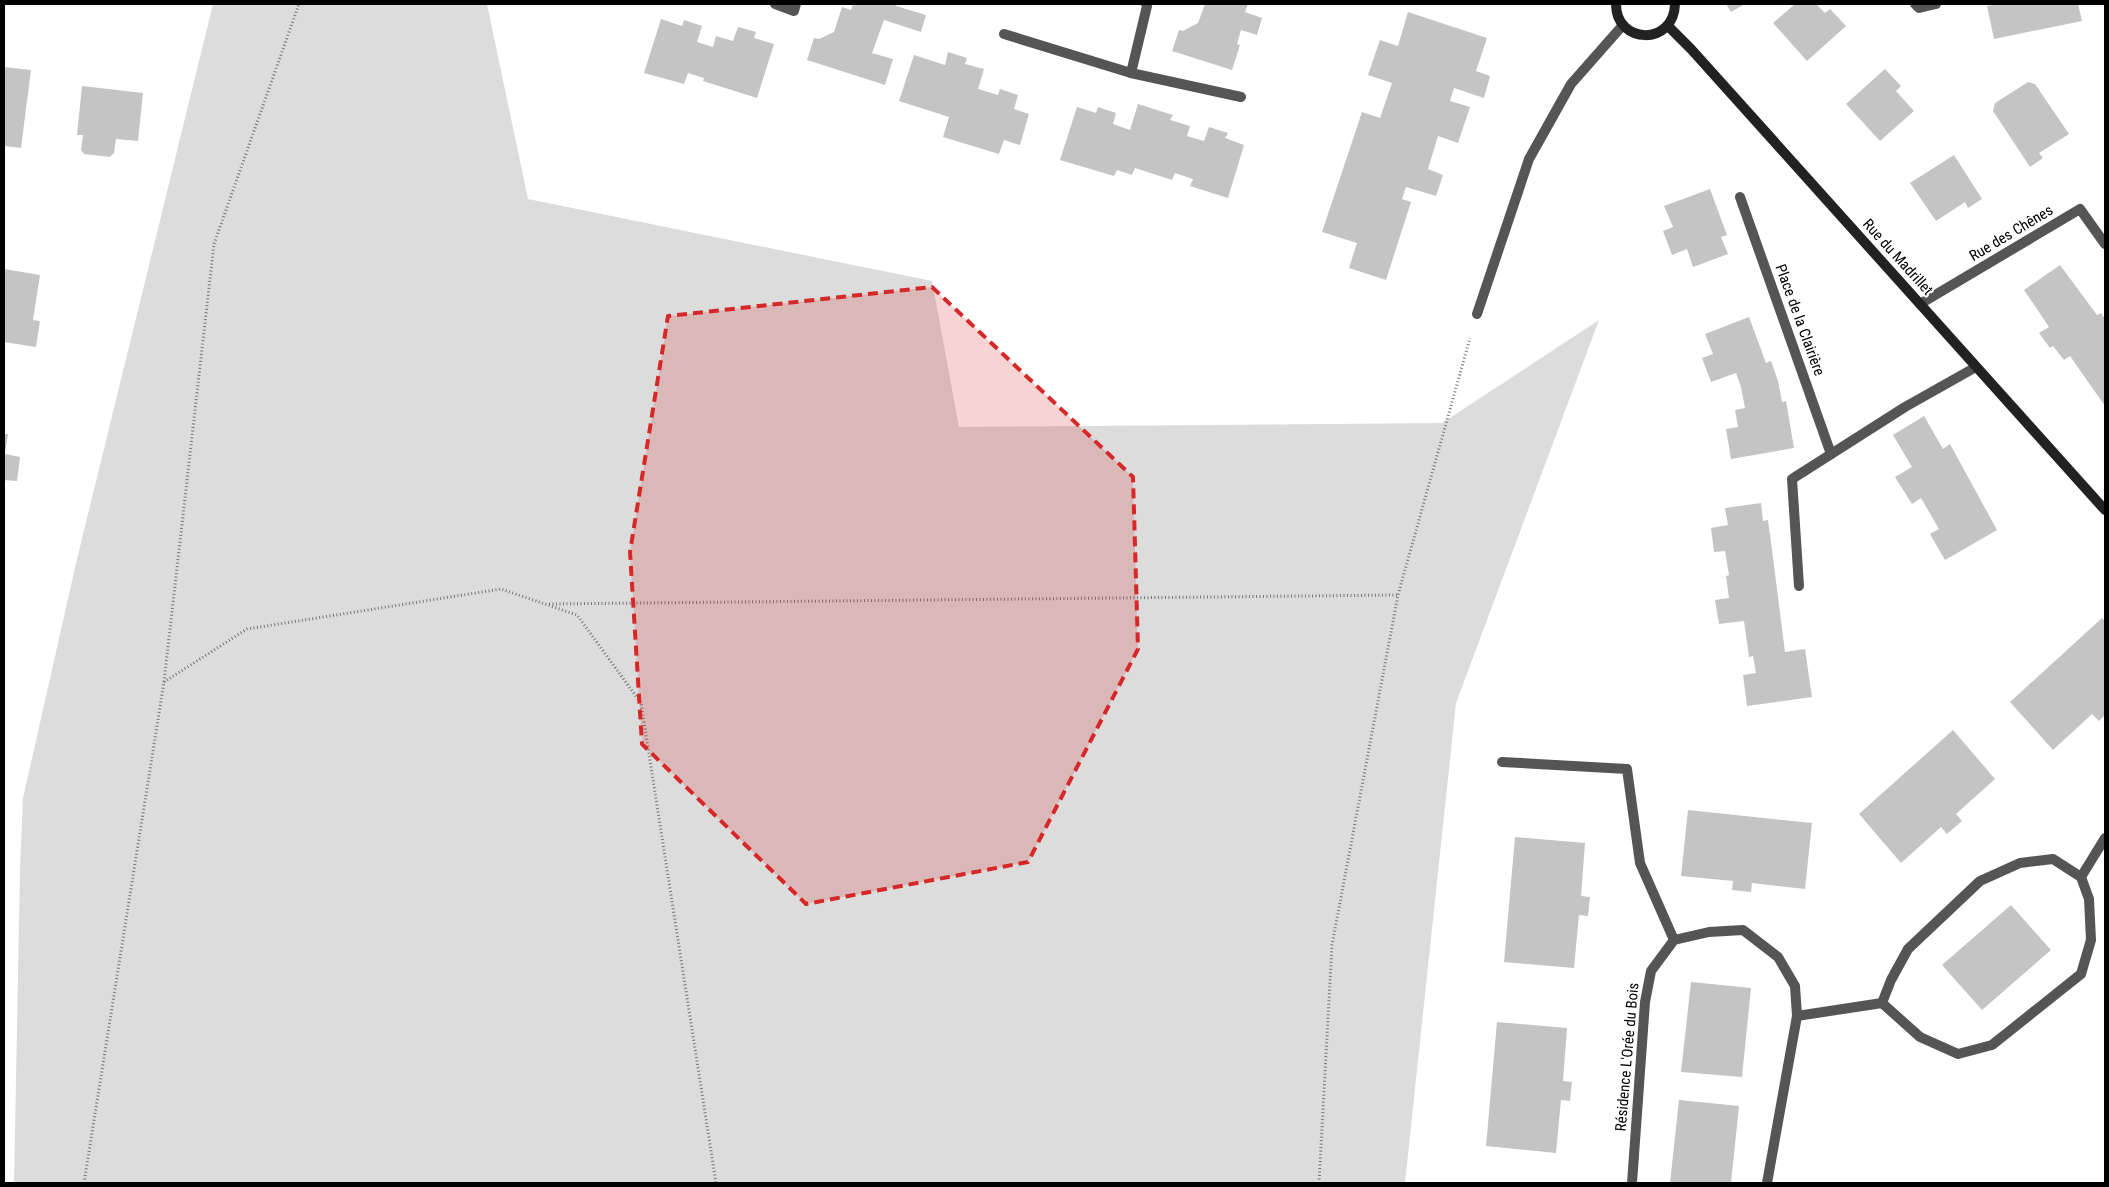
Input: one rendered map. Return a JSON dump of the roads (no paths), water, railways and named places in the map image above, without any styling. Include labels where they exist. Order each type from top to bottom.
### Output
[{"type":"street","points":[[775,4],[794,11],[796,4]]},
{"type":"street","points":[[1132,73],[1146,4]]},
{"type":"street","points":[[1616,4],[1618,17],[1624,26],[1631,32],[1640,35],[1660,32],[1668,26],[1673,19],[1675,4]]},
{"type":"street","points":[[1915,4],[1919,8],[1936,4]]},
{"type":"street","points":[[1477,314],[1529,159],[1571,84],[1624,26]]},
{"type":"street","name":"Rue du Madrillet","points":[[1668,26],[1691,48],[2105,510]]},
{"type":"street","points":[[1004,34],[1132,73],[1241,97]]},
{"type":"street","name":"Place de la Clairière","points":[[1740,197],[1831,454]]},
{"type":"street","name":"Rue des Chênes","points":[[1920,304],[2080,209],[2105,244]]},
{"type":"street","points":[[1799,586],[1792,479],[1905,407],[1976,367]]},
{"type":"street","points":[[1502,762],[1627,769],[1640,862],[1674,940],[1709,932],[1744,930],[1778,957],[1795,986],[1797,1016],[1767,1183]]},
{"type":"street","points":[[2081,877],[2105,838]]},
{"type":"street","points":[[2053,859],[2081,877],[2089,899],[2091,940],[2081,974],[1992,1045],[1958,1054],[1920,1037],[1882,1003],[1891,980],[1908,949],[1980,881],[2020,863],[2053,859]]},
{"type":"street","name":"Résidence L'Orée du Bois","points":[[1632,1183],[1645,1002],[1651,971],[1674,940]]},
{"type":"street","points":[[1797,1016],[1882,1003]]}]
